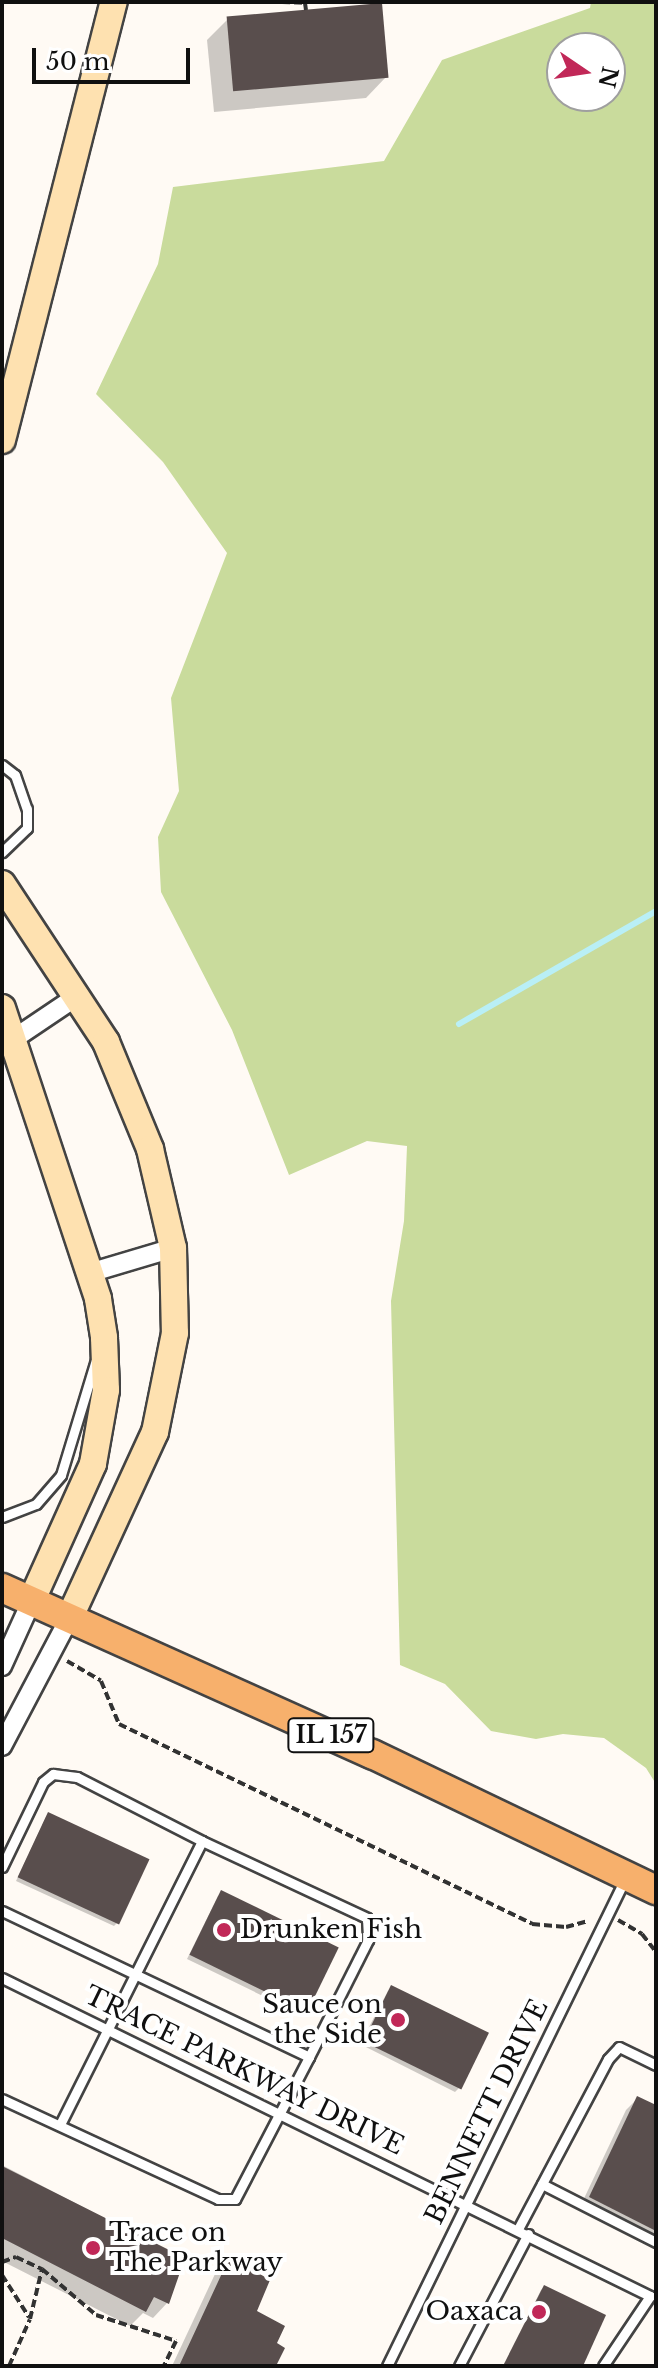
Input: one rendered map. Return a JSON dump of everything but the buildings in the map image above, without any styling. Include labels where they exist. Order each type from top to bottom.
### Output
[{"type":"main road","name":"IL 157","points":[[2,1588],[656,1890]]},
{"type":"street","points":[[2,440],[114,2]]},
{"type":"street","points":[[2,884],[79,995],[132,1099],[173,1248],[175,1333],[155,1432],[52,1655],[2,1746]]},
{"type":"street","points":[[12,1040],[79,995]]},
{"type":"street","points":[[2,1008],[89,1273],[104,1338],[106,1390],[93,1464],[2,1666]]},
{"type":"street","points":[[89,1273],[173,1248]]},
{"type":"lane","points":[[2,765],[15,775],[27,819],[20,839],[2,852]]},
{"type":"lane","points":[[2,1517],[36,1504],[61,1475],[104,1338]]},
{"type":"lane","points":[[2,1867],[43,1782],[53,1774],[77,1777],[202,1841],[367,1918],[368,1940],[235,2199],[218,2199],[2,2099]]},
{"type":"lane","points":[[60,2125],[202,1841]]},
{"type":"lane","name":"BENNETT DRIVE","points":[[387,2366],[626,1876]]},
{"type":"lane","points":[[2,1911],[309,2057]]},
{"type":"lane","name":"TRACE PARKWAY DRIVE","points":[[2,1978],[523,2232],[653,2292]]},
{"type":"lane","points":[[459,2366],[523,2232],[542,2184],[608,2059],[619,2047],[656,2065]]},
{"type":"lane","points":[[542,2184],[656,2242]]},
{"type":"lane","points":[[603,2366],[653,2292]]},
{"type":"path","points":[[282,2],[305,3],[306,10]]},
{"type":"path","points":[[52,1655],[101,1681],[119,1724],[532,1924],[566,1927],[608,1914],[642,1934],[656,1952]]},
{"type":"path","points":[[2,2262],[16,2257],[42,2269],[96,2315],[176,2341],[164,2366]]},
{"type":"path","points":[[9,2366],[30,2319],[42,2269]]},
{"type":"path","points":[[2,2275],[30,2319]]},
{"type":"green space","points":[[591,2],[656,2],[656,1784],[646,1768],[604,1738],[563,1734],[536,1739],[491,1731],[445,1684],[400,1665],[391,1301],[404,1221],[407,1146],[367,1141],[289,1175],[232,1030],[161,892],[158,837],[179,791],[171,698],[227,553],[163,462],[96,394],[158,264],[173,187],[384,161],[442,60],[590,8]]},
{"type":"waterway","points":[[459,1024],[656,911]]},
{"type":"place","name":"Drunken Fish","points":[[224,1930]]},
{"type":"place","name":"Sauce on the Side","points":[[398,2020]]},
{"type":"place","name":"Trace on The Parkway","points":[[93,2248]]},
{"type":"place","name":"Oaxaca","points":[[539,2312]]}]
